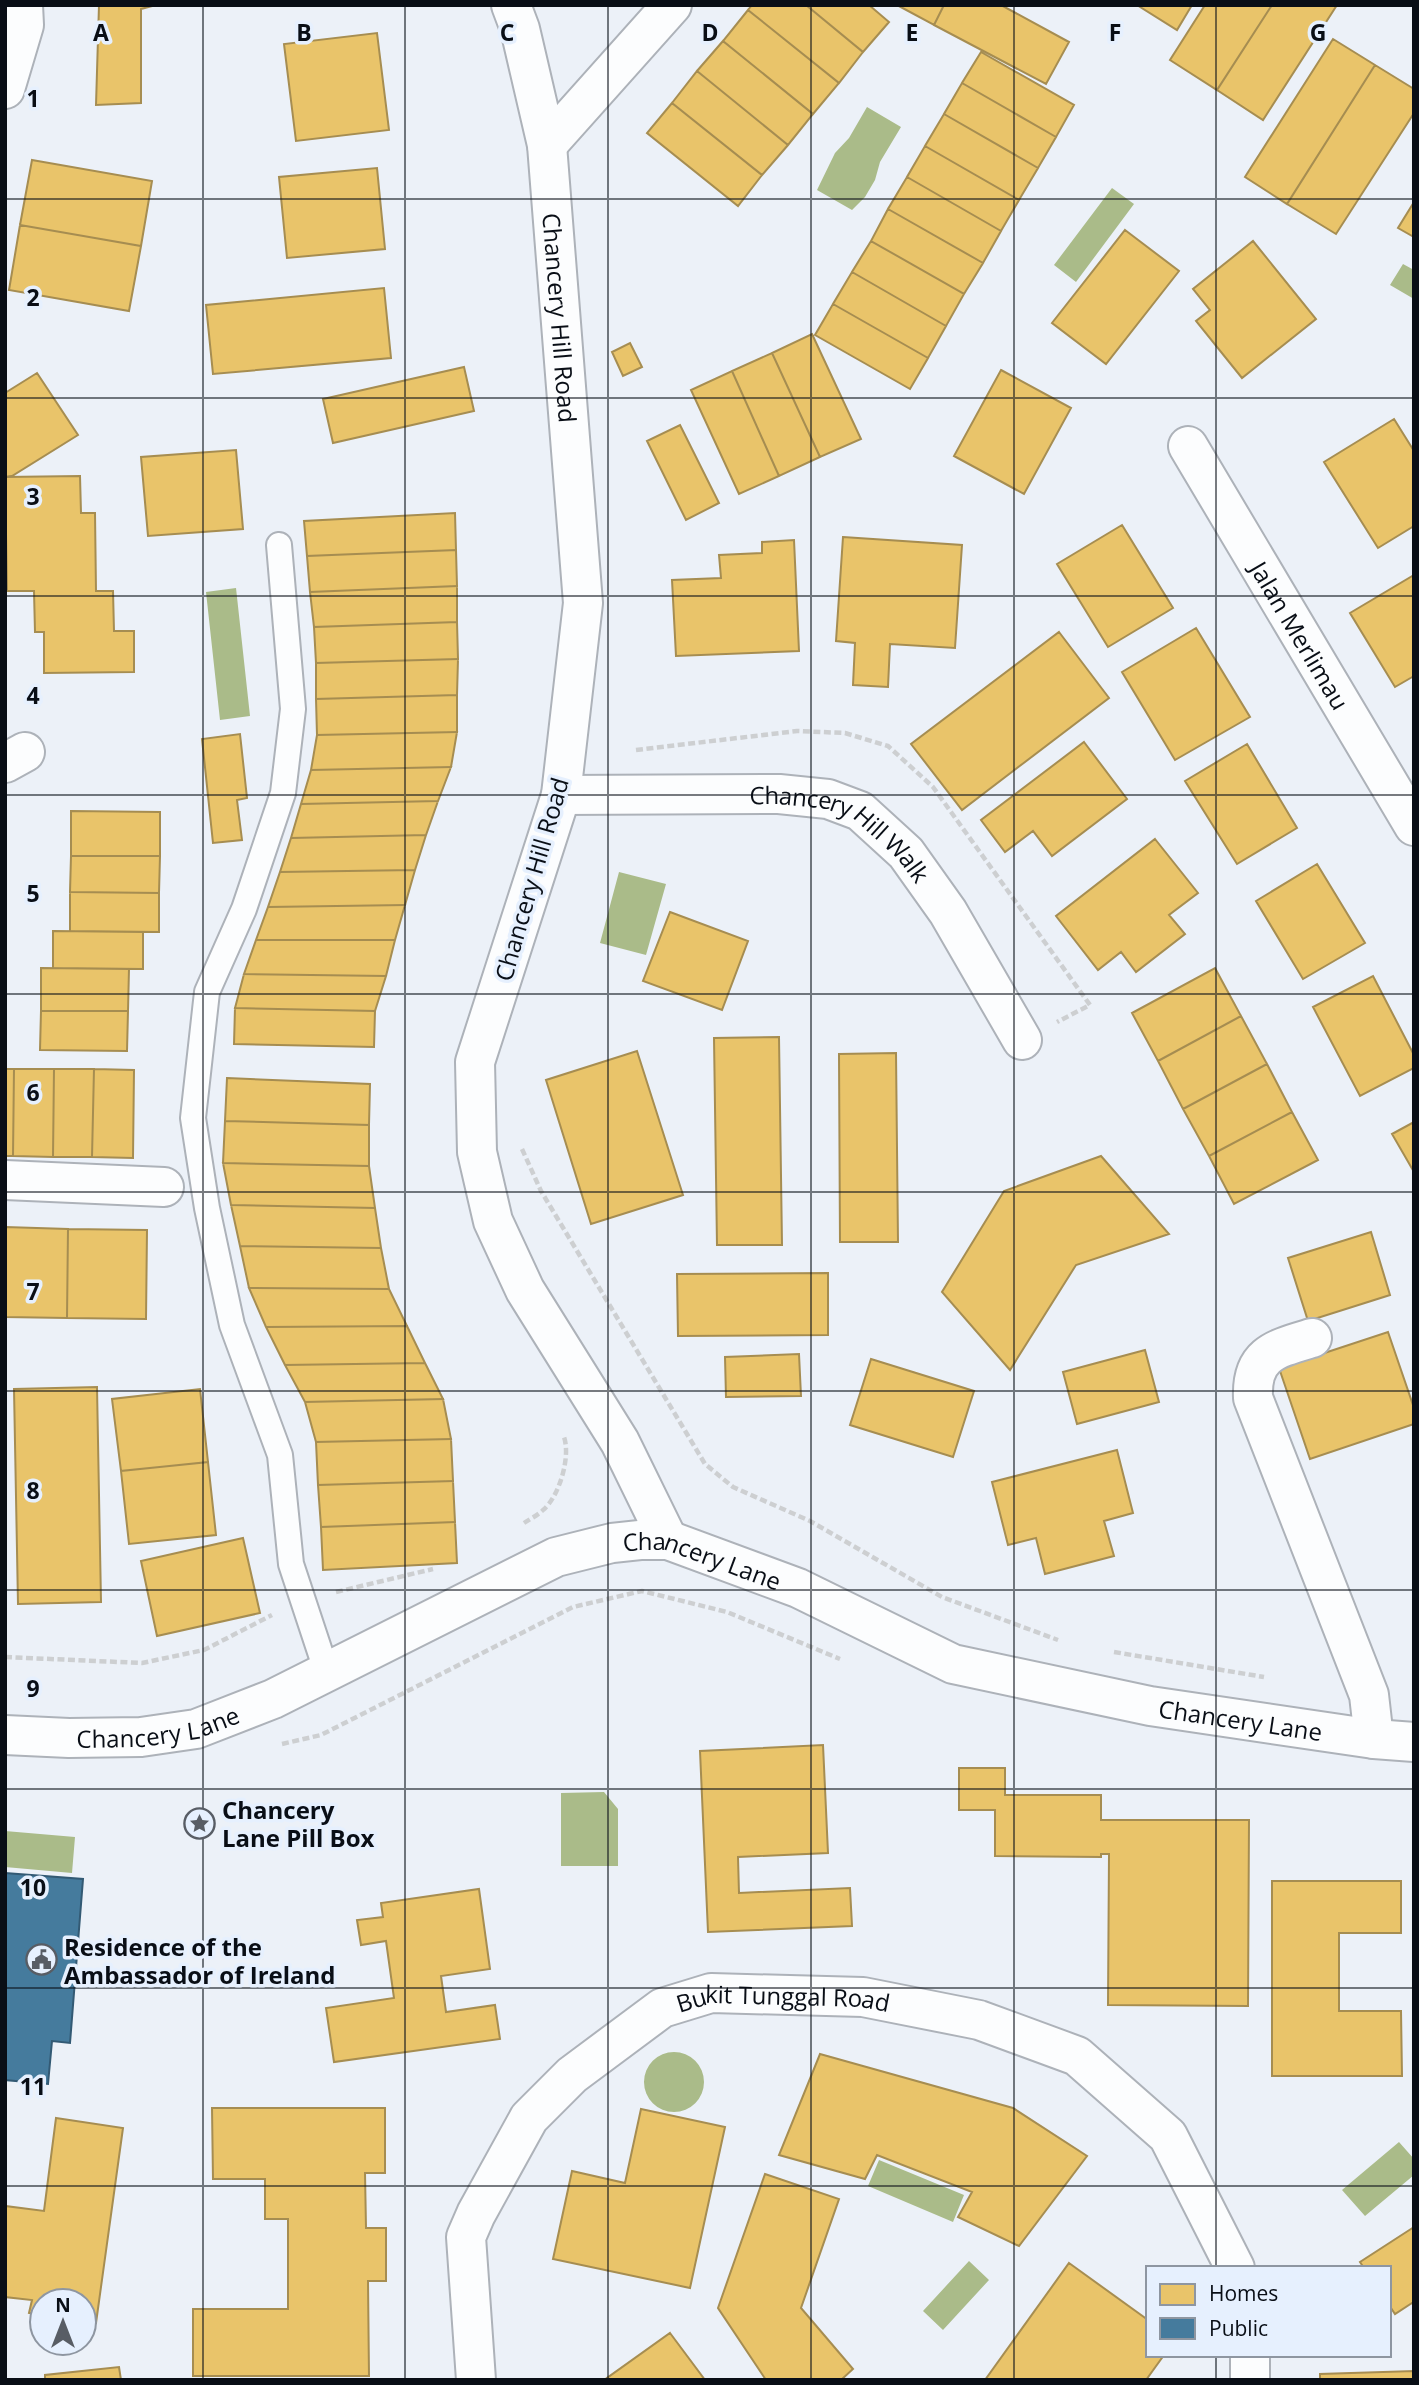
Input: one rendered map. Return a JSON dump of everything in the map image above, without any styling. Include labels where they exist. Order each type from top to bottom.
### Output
[{"type":"street","points":[[5,89],[24,25],[23,5]]},
{"type":"street","name":"Chancery Hill Road","points":[[511,5],[520,29],[547,145],[583,603],[561,795],[475,1062],[477,1152],[493,1221],[525,1290],[620,1442],[668,1541]]},
{"type":"street","points":[[547,145],[672,5]]},
{"type":"street","name":"Jalan Merlimau","points":[[1188,446],[1414,826]]},
{"type":"street","name":"Chancery Hill Walk","points":[[561,795],[779,794],[828,799],[860,811],[906,853],[948,912],[1022,1040]]},
{"type":"street","points":[[5,1181],[164,1187]]},
{"type":"street","points":[[1312,1338],[1280,1347],[1258,1364],[1252,1378],[1253,1398],[1369,1695],[1374,1739]]},
{"type":"street","name":"Chancery Lane","points":[[5,1735],[141,1737],[196,1729],[273,1699],[556,1557],[612,1543],[640,1540],[668,1541],[798,1588],[953,1664],[1150,1706],[1374,1739],[1414,1742]]},
{"type":"street","name":"Bukit Tunggal Road","points":[[476,2380],[466,2237],[529,2118],[572,2075],[662,2008],[710,1993],[863,1997],[979,2020],[1077,2056],[1168,2136],[1234,2266]]},
{"type":"street","points":[[1250,2357],[1250,2380]]},
{"type":"lane","points":[[279,545],[293,709],[283,793],[244,909],[207,992],[193,1118],[207,1208],[232,1325],[280,1455],[290,1564],[327,1673]]},
{"type":"path","points":[[705,1464],[733,1487],[810,1521],[942,1597],[1058,1640]]},
{"type":"path","points":[[269,1747],[321,1735],[573,1607],[642,1591],[727,1612],[849,1663]]},
{"type":"path","points":[[1112,1652],[1274,1679]]},
{"type":"shaded area","points":[[867,107],[901,127],[880,162],[875,180],[865,197],[852,210],[817,190],[835,153],[849,138]]},
{"type":"shaded area","points":[[1112,188],[1134,204],[1076,282],[1054,265]]},
{"type":"shaded area","points":[[1403,264],[1414,270],[1414,299],[1390,285]]},
{"type":"shaded area","points":[[236,588],[250,716],[220,720],[206,592]]},
{"type":"shaded area","points":[[619,872],[666,884],[646,955],[600,943]]},
{"type":"shaded area","points":[[604,1792],[618,1809],[618,1866],[561,1866],[561,1793]]},
{"type":"shaded area","points":[[5,1831],[75,1837],[72,1873],[5,1867]]},
{"type":"shaded area","points":[[668,2052],[680,2052],[699,2065],[704,2082],[702,2094],[691,2107],[680,2112],[668,2112],[649,2099],[644,2088],[644,2076],[657,2057]]},
{"type":"shaded area","points":[[1399,2142],[1414,2159],[1414,2175],[1365,2216],[1342,2190]]},
{"type":"shaded area","points":[[879,2160],[964,2195],[953,2222],[868,2186]]},
{"type":"shaded area","points":[[969,2261],[989,2280],[943,2330],[923,2311]]},
{"type":"building: Homes","points":[[99,5],[156,5],[141,9],[141,103],[96,105]]},
{"type":"building: Homes","points":[[752,5],[806,5],[863,52],[839,83],[748,10]]},
{"type":"building: Homes","points":[[806,5],[869,5],[889,22],[863,52]]},
{"type":"building: Homes","points":[[897,5],[944,5],[934,25]]},
{"type":"building: Homes","points":[[944,5],[1001,5],[1069,42],[1046,84],[934,25]]},
{"type":"building: Homes","points":[[1137,5],[1192,5],[1177,30]]},
{"type":"building: Homes","points":[[1205,5],[1272,5],[1217,90],[1170,60]]},
{"type":"building: Homes","points":[[1272,5],[1337,5],[1263,120],[1217,90]]},
{"type":"building: Homes","points":[[748,10],[839,83],[813,114],[723,41]]},
{"type":"building: Homes","points":[[377,33],[389,130],[296,141],[284,44]]},
{"type":"building: Homes","points":[[1333,39],[1375,65],[1287,204],[1245,177]]},
{"type":"building: Homes","points":[[723,41],[813,114],[788,145],[697,71]]},
{"type":"building: Homes","points":[[981,52],[1074,105],[1056,137],[962,83]]},
{"type":"building: Homes","points":[[1375,65],[1414,89],[1414,113],[1336,234],[1287,204]]},
{"type":"building: Homes","points":[[697,71],[788,145],[762,175],[672,103]]},
{"type":"building: Homes","points":[[962,83],[1056,137],[1038,168],[944,114]]},
{"type":"building: Homes","points":[[672,103],[762,175],[738,206],[647,133]]},
{"type":"building: Homes","points":[[944,114],[1038,168],[1019,200],[925,146]]},
{"type":"building: Homes","points":[[925,146],[1019,200],[1001,231],[907,177]]},
{"type":"building: Homes","points":[[32,160],[152,181],[141,246],[20,225]]},
{"type":"building: Homes","points":[[377,168],[385,249],[287,258],[279,177]]},
{"type":"building: Homes","points":[[907,177],[1001,231],[983,263],[888,209]]},
{"type":"building: Homes","points":[[1414,202],[1414,237],[1398,228]]},
{"type":"building: Homes","points":[[888,209],[983,263],[964,294],[871,241]]},
{"type":"building: Homes","points":[[20,225],[141,246],[129,311],[9,290]]},
{"type":"building: Homes","points":[[1125,230],[1179,271],[1106,364],[1052,323]]},
{"type":"building: Homes","points":[[871,241],[964,294],[946,326],[852,272]]},
{"type":"building: Homes","points":[[1253,241],[1316,319],[1242,378],[1196,321],[1210,310],[1193,289]]},
{"type":"building: Homes","points":[[852,272],[946,326],[928,358],[833,304]]},
{"type":"building: Homes","points":[[384,288],[391,358],[213,374],[206,305]]},
{"type":"building: Homes","points":[[833,304],[928,358],[910,389],[815,335]]},
{"type":"building: Homes","points":[[812,334],[861,439],[820,457],[772,353]]},
{"type":"building: Homes","points":[[630,343],[642,367],[623,376],[612,352]]},
{"type":"building: Homes","points":[[772,353],[820,457],[779,476],[732,371]]},
{"type":"building: Homes","points":[[464,367],[474,411],[333,443],[323,399]]},
{"type":"building: Homes","points":[[1001,370],[1071,408],[1024,494],[954,456]]},
{"type":"building: Homes","points":[[732,371],[779,476],[739,494],[691,390]]},
{"type":"building: Homes","points":[[37,373],[78,435],[12,476],[5,477],[5,393]]},
{"type":"building: Homes","points":[[1394,419],[1414,451],[1414,526],[1378,548],[1324,462]]},
{"type":"building: Homes","points":[[680,425],[719,503],[686,520],[647,441]]},
{"type":"building: Homes","points":[[236,450],[243,529],[148,536],[141,457]]},
{"type":"building: Homes","points":[[80,476],[81,513],[95,513],[96,591],[113,591],[114,631],[134,631],[134,672],[44,673],[44,632],[35,632],[34,591],[7,591],[5,477]]},
{"type":"building: Homes","points":[[455,513],[456,550],[307,556],[304,521]]},
{"type":"building: Homes","points":[[1122,525],[1173,608],[1108,647],[1057,564]]},
{"type":"building: Homes","points":[[843,537],[962,545],[955,648],[890,644],[888,687],[853,685],[855,643],[836,641]]},
{"type":"building: Homes","points":[[794,540],[799,651],[676,656],[672,580],[721,578],[719,555],[762,553],[762,542]]},
{"type":"building: Homes","points":[[456,550],[457,586],[310,592],[307,556]]},
{"type":"building: Homes","points":[[1414,575],[1414,676],[1395,687],[1350,613]]},
{"type":"building: Homes","points":[[457,586],[457,622],[314,627],[310,592]]},
{"type":"building: Homes","points":[[457,622],[458,659],[316,663],[314,627]]},
{"type":"building: Homes","points":[[1196,628],[1250,717],[1175,760],[1122,672]]},
{"type":"building: Homes","points":[[1059,632],[1109,698],[962,810],[911,744]]},
{"type":"building: Homes","points":[[458,659],[457,695],[316,699],[316,663]]},
{"type":"building: Homes","points":[[457,695],[457,732],[317,735],[316,699]]},
{"type":"building: Homes","points":[[457,732],[451,767],[311,770],[317,735]]},
{"type":"building: Homes","points":[[240,734],[247,798],[237,800],[242,840],[213,843],[202,739]]},
{"type":"building: Homes","points":[[1084,742],[1127,799],[1052,856],[1033,831],[1005,852],[981,820]]},
{"type":"building: Homes","points":[[1247,744],[1297,828],[1237,864],[1185,781]]},
{"type":"building: Homes","points":[[451,767],[438,801],[301,804],[311,770]]},
{"type":"building: Homes","points":[[438,801],[426,835],[291,838],[301,804]]},
{"type":"building: Homes","points":[[71,811],[160,812],[160,856],[71,856]]},
{"type":"building: Homes","points":[[426,835],[415,870],[280,872],[291,838]]},
{"type":"building: Homes","points":[[1155,839],[1198,893],[1169,915],[1185,934],[1136,972],[1121,952],[1098,970],[1056,916]]},
{"type":"building: Homes","points":[[71,856],[160,856],[159,893],[70,892]]},
{"type":"building: Homes","points":[[1317,864],[1365,943],[1303,979],[1256,901]]},
{"type":"building: Homes","points":[[415,870],[405,905],[268,907],[280,872]]},
{"type":"building: Homes","points":[[70,892],[159,893],[159,932],[70,931]]},
{"type":"building: Homes","points":[[405,905],[395,940],[256,940],[268,907]]},
{"type":"building: Homes","points":[[670,912],[748,941],[722,1010],[643,981]]},
{"type":"building: Homes","points":[[53,931],[143,932],[143,969],[53,968]]},
{"type":"building: Homes","points":[[256,940],[395,940],[386,976],[244,974]]},
{"type":"building: Homes","points":[[41,968],[129,969],[128,1011],[41,1011]]},
{"type":"building: Homes","points":[[1215,968],[1241,1016],[1158,1061],[1132,1013]]},
{"type":"building: Homes","points":[[244,974],[386,976],[375,1011],[235,1008]]},
{"type":"building: Homes","points":[[1373,976],[1414,1055],[1414,1068],[1360,1096],[1313,1007]]},
{"type":"building: Homes","points":[[235,1008],[375,1011],[374,1047],[234,1044]]},
{"type":"building: Homes","points":[[41,1011],[128,1011],[127,1051],[40,1050]]},
{"type":"building: Homes","points":[[1241,1016],[1267,1064],[1183,1109],[1158,1061]]},
{"type":"building: Homes","points":[[779,1037],[782,1245],[717,1245],[714,1038]]},
{"type":"building: Homes","points":[[637,1051],[683,1195],[591,1224],[546,1080]]},
{"type":"building: Homes","points":[[896,1053],[898,1242],[840,1242],[839,1054]]},
{"type":"building: Homes","points":[[1267,1064],[1292,1112],[1209,1156],[1183,1109]]},
{"type":"building: Homes","points":[[5,1069],[14,1069],[13,1156],[5,1156]]},
{"type":"building: Homes","points":[[14,1069],[54,1069],[53,1157],[13,1156]]},
{"type":"building: Homes","points":[[54,1069],[94,1069],[92,1157],[53,1157]]},
{"type":"building: Homes","points":[[94,1069],[134,1070],[133,1158],[92,1157]]},
{"type":"building: Homes","points":[[227,1078],[370,1084],[369,1125],[225,1121]]},
{"type":"building: Homes","points":[[1292,1112],[1318,1160],[1234,1204],[1209,1156]]},
{"type":"building: Homes","points":[[225,1121],[369,1125],[369,1166],[223,1163]]},
{"type":"building: Homes","points":[[1414,1122],[1414,1172],[1392,1134]]},
{"type":"building: Homes","points":[[1101,1156],[1169,1234],[1076,1265],[1010,1370],[942,1292],[1004,1191]]},
{"type":"building: Homes","points":[[223,1163],[369,1166],[375,1208],[231,1205]]},
{"type":"building: Homes","points":[[231,1205],[375,1208],[381,1248],[240,1246]]},
{"type":"building: Homes","points":[[5,1227],[68,1229],[67,1318],[5,1317]]},
{"type":"building: Homes","points":[[68,1229],[147,1230],[146,1319],[67,1318]]},
{"type":"building: Homes","points":[[1371,1232],[1390,1295],[1308,1321],[1288,1258]]},
{"type":"building: Homes","points":[[240,1246],[381,1248],[389,1289],[249,1288]]},
{"type":"building: Homes","points":[[828,1273],[828,1335],[678,1336],[677,1274]]},
{"type":"building: Homes","points":[[249,1288],[389,1289],[407,1326],[266,1327]]},
{"type":"building: Homes","points":[[407,1326],[425,1363],[285,1365],[266,1327]]},
{"type":"building: Homes","points":[[1388,1332],[1414,1408],[1414,1424],[1310,1459],[1279,1368]]},
{"type":"building: Homes","points":[[1145,1350],[1159,1402],[1077,1424],[1063,1372]]},
{"type":"building: Homes","points":[[799,1354],[801,1396],[726,1397],[725,1357]]},
{"type":"building: Homes","points":[[871,1359],[974,1391],[953,1457],[850,1425]]},
{"type":"building: Homes","points":[[425,1363],[443,1399],[305,1402],[285,1365]]},
{"type":"building: Homes","points":[[97,1387],[101,1602],[18,1604],[14,1389]]},
{"type":"building: Homes","points":[[200,1389],[208,1462],[121,1471],[112,1399]]},
{"type":"building: Homes","points":[[443,1399],[451,1439],[316,1442],[305,1402]]},
{"type":"building: Homes","points":[[451,1439],[453,1481],[318,1485],[316,1442]]},
{"type":"building: Homes","points":[[1117,1450],[1133,1513],[1104,1521],[1114,1556],[1045,1574],[1036,1538],[1008,1545],[992,1482]]},
{"type":"building: Homes","points":[[208,1462],[216,1535],[129,1544],[121,1471]]},
{"type":"building: Homes","points":[[453,1481],[455,1522],[321,1527],[318,1485]]},
{"type":"building: Homes","points":[[455,1522],[457,1563],[323,1570],[321,1527]]},
{"type":"building: Homes","points":[[243,1538],[260,1613],[157,1636],[141,1561]]},
{"type":"building: Homes","points":[[823,1745],[828,1853],[738,1857],[739,1893],[850,1888],[852,1926],[708,1932],[700,1751]]},
{"type":"building: Homes","points":[[959,1768],[1005,1768],[1005,1795],[1101,1795],[1101,1820],[1249,1820],[1248,2006],[1108,2005],[1109,1854],[1101,1854],[1101,1857],[995,1856],[995,1810],[959,1810]]},
{"type":"building: Homes","points":[[1272,1881],[1401,1881],[1401,1933],[1339,1933],[1339,2011],[1401,2011],[1402,2076],[1272,2076]]},
{"type":"building: Homes","points":[[479,1889],[490,1969],[441,1976],[446,2012],[495,2005],[500,2039],[334,2062],[326,2008],[394,1998],[386,1941],[361,1945],[357,1920],[383,1917],[381,1903]]},
{"type":"building: Homes","points":[[820,2054],[1013,2108],[1087,2156],[1019,2246],[958,2217],[972,2192],[877,2155],[865,2179],[779,2155]]},
{"type":"building: Homes","points":[[212,2108],[385,2108],[385,2173],[365,2173],[366,2228],[386,2228],[386,2281],[368,2281],[369,2376],[193,2376],[193,2309],[288,2309],[288,2219],[265,2219],[265,2179],[213,2179]]},
{"type":"building: Homes","points":[[641,2109],[725,2127],[690,2288],[553,2259],[572,2171],[625,2183]]},
{"type":"building: Homes","points":[[56,2118],[123,2128],[98,2309],[98,2287],[28,2287],[28,2300],[5,2297],[5,2206],[44,2211]]},
{"type":"building: Homes","points":[[765,2174],[839,2199],[801,2308],[853,2369],[841,2380],[766,2380],[718,2308]]},
{"type":"building: Homes","points":[[1414,2227],[1414,2305],[1412,2303],[1395,2314],[1391,2308],[1391,2266],[1363,2266],[1360,2262]]},
{"type":"building: Homes","points":[[1069,2263],[1146,2319],[1146,2357],[1163,2357],[1146,2380],[985,2380]]},
{"type":"building: Homes","points":[[670,2333],[705,2380],[607,2378]]},
{"type":"building: Homes","points":[[119,2367],[121,2380],[45,2380],[45,2375]]},
{"type":"building: Homes","points":[[1414,2371],[1414,2380],[1320,2380],[1320,2374]]},
{"type":"building: Public","name":"Residence of the Ambassador of Ireland","points":[[5,1873],[83,1879],[70,2043],[52,2041],[48,2084],[5,2080]]},
{"type":"place","name":"Chancery Lane Pill Box","points":[[199,1823]]},
{"type":"place","name":"Residence of the Ambassador of Ireland","points":[[41,1960]]}]
